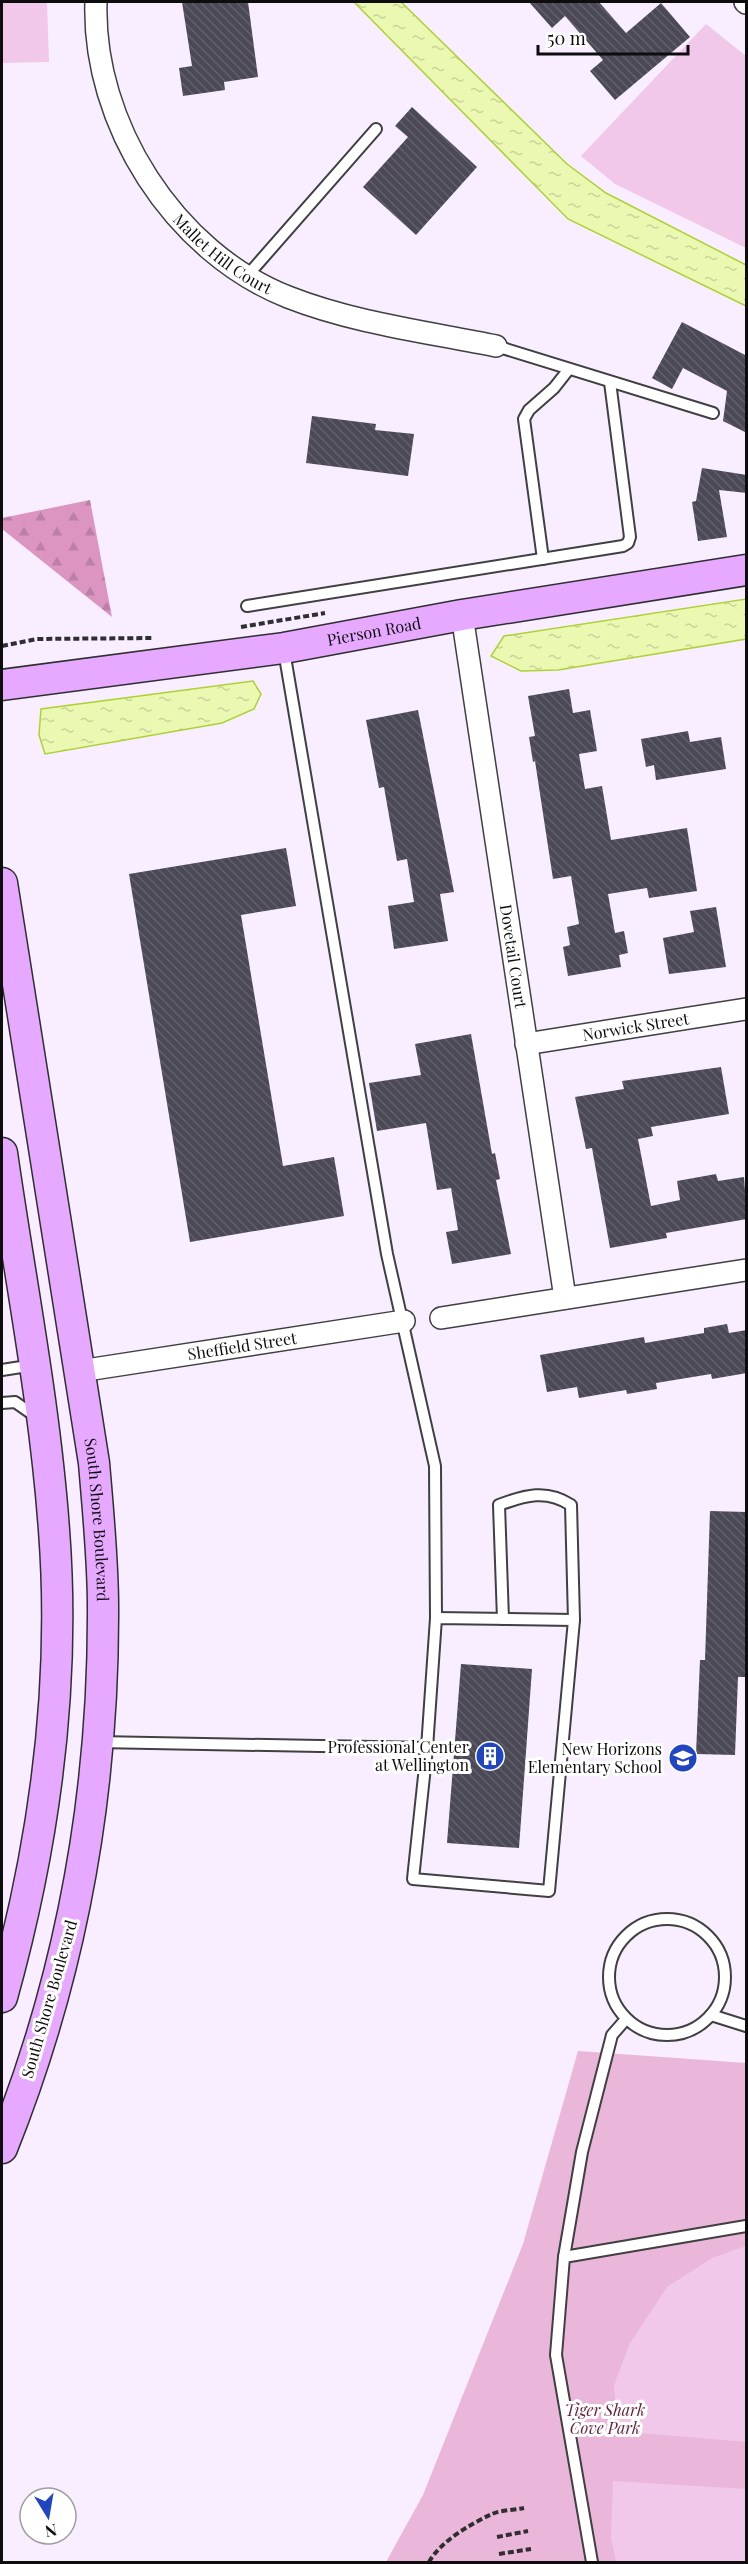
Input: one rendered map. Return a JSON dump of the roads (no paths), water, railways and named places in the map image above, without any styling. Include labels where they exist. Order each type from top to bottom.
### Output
[{"type":"street","name":"Mallet Hill Court","points":[[96,2],[100,51],[109,94],[124,135],[137,161],[162,198],[190,230],[212,250],[247,276],[286,296],[327,311],[496,346]]},
{"type":"street","name":"Pierson Road","points":[[2,685],[284,648],[462,615],[747,570]]},
{"type":"street","name":"Dovetail Court","points":[[462,615],[565,1298]]},
{"type":"street","name":"South Shore Boulevard","points":[[2,884],[90,1434],[101,1544],[103,1606],[98,1742],[83,1860],[63,1961],[41,2040],[2,2148]]},
{"type":"street","name":"Norwick Street","points":[[526,1044],[747,1009]]},
{"type":"street","points":[[2,1153],[43,1422],[54,1533],[56,1663],[43,1804],[34,1863],[7,1959],[2,1997]]},
{"type":"street","points":[[441,1318],[747,1270]]},
{"type":"street","points":[[27,1316],[56,1360],[80,1371]]},
{"type":"street","name":"Sheffield Street","points":[[80,1371],[404,1321]]},
{"type":"street","points":[[34,1365],[50,1373],[63,1386],[90,1434]]},
{"type":"lane","points":[[247,276],[376,129]]},
{"type":"lane","points":[[496,346],[713,414]]},
{"type":"lane","points":[[543,559],[524,419],[529,410],[554,388],[569,369]]},
{"type":"lane","points":[[247,606],[623,546],[628,543],[630,537],[610,381]]},
{"type":"lane","points":[[284,648],[387,1254],[435,1466],[436,1618],[427,1748],[413,1879],[549,1891],[574,1620],[571,1505],[556,1495],[523,1496],[499,1505],[503,1619]]},
{"type":"lane","points":[[2,1371],[34,1365]]},
{"type":"lane","points":[[2,1403],[15,1401],[43,1422]]},
{"type":"lane","points":[[436,1618],[574,1620]]},
{"type":"lane","points":[[98,1742],[427,1748]]},
{"type":"lane","points":[[660,1919],[680,1920],[698,1927],[713,1941],[723,1958],[726,1978],[722,1998],[711,2015],[697,2027],[679,2034],[660,2035],[642,2030],[626,2019],[615,2005],[609,1987],[608,1968],[614,1950],[626,1935],[641,1924],[660,1919]]},
{"type":"lane","points":[[711,2015],[747,2026]]},
{"type":"lane","points":[[592,2562],[556,2355],[564,2257],[582,2152],[612,2035],[626,2019]]},
{"type":"lane","points":[[564,2257],[747,2226]]},
{"type":"water","points":[[354,2],[401,2],[567,164],[606,193],[746,265],[746,306],[568,219]]},
{"type":"water","points":[[746,599],[746,639],[558,670],[521,671],[491,656],[504,636]]},
{"type":"water","points":[[253,681],[261,694],[254,709],[222,723],[45,754],[39,735],[41,709]]},
{"type":"place","name":"Professional Center at Wellington","points":[[490,1756]]},
{"type":"place","name":"New Horizons Elementary School","points":[[683,1758]]},
{"type":"park label","name":"Tiger Shark Cove Park","points":[[605,2419]]}]
